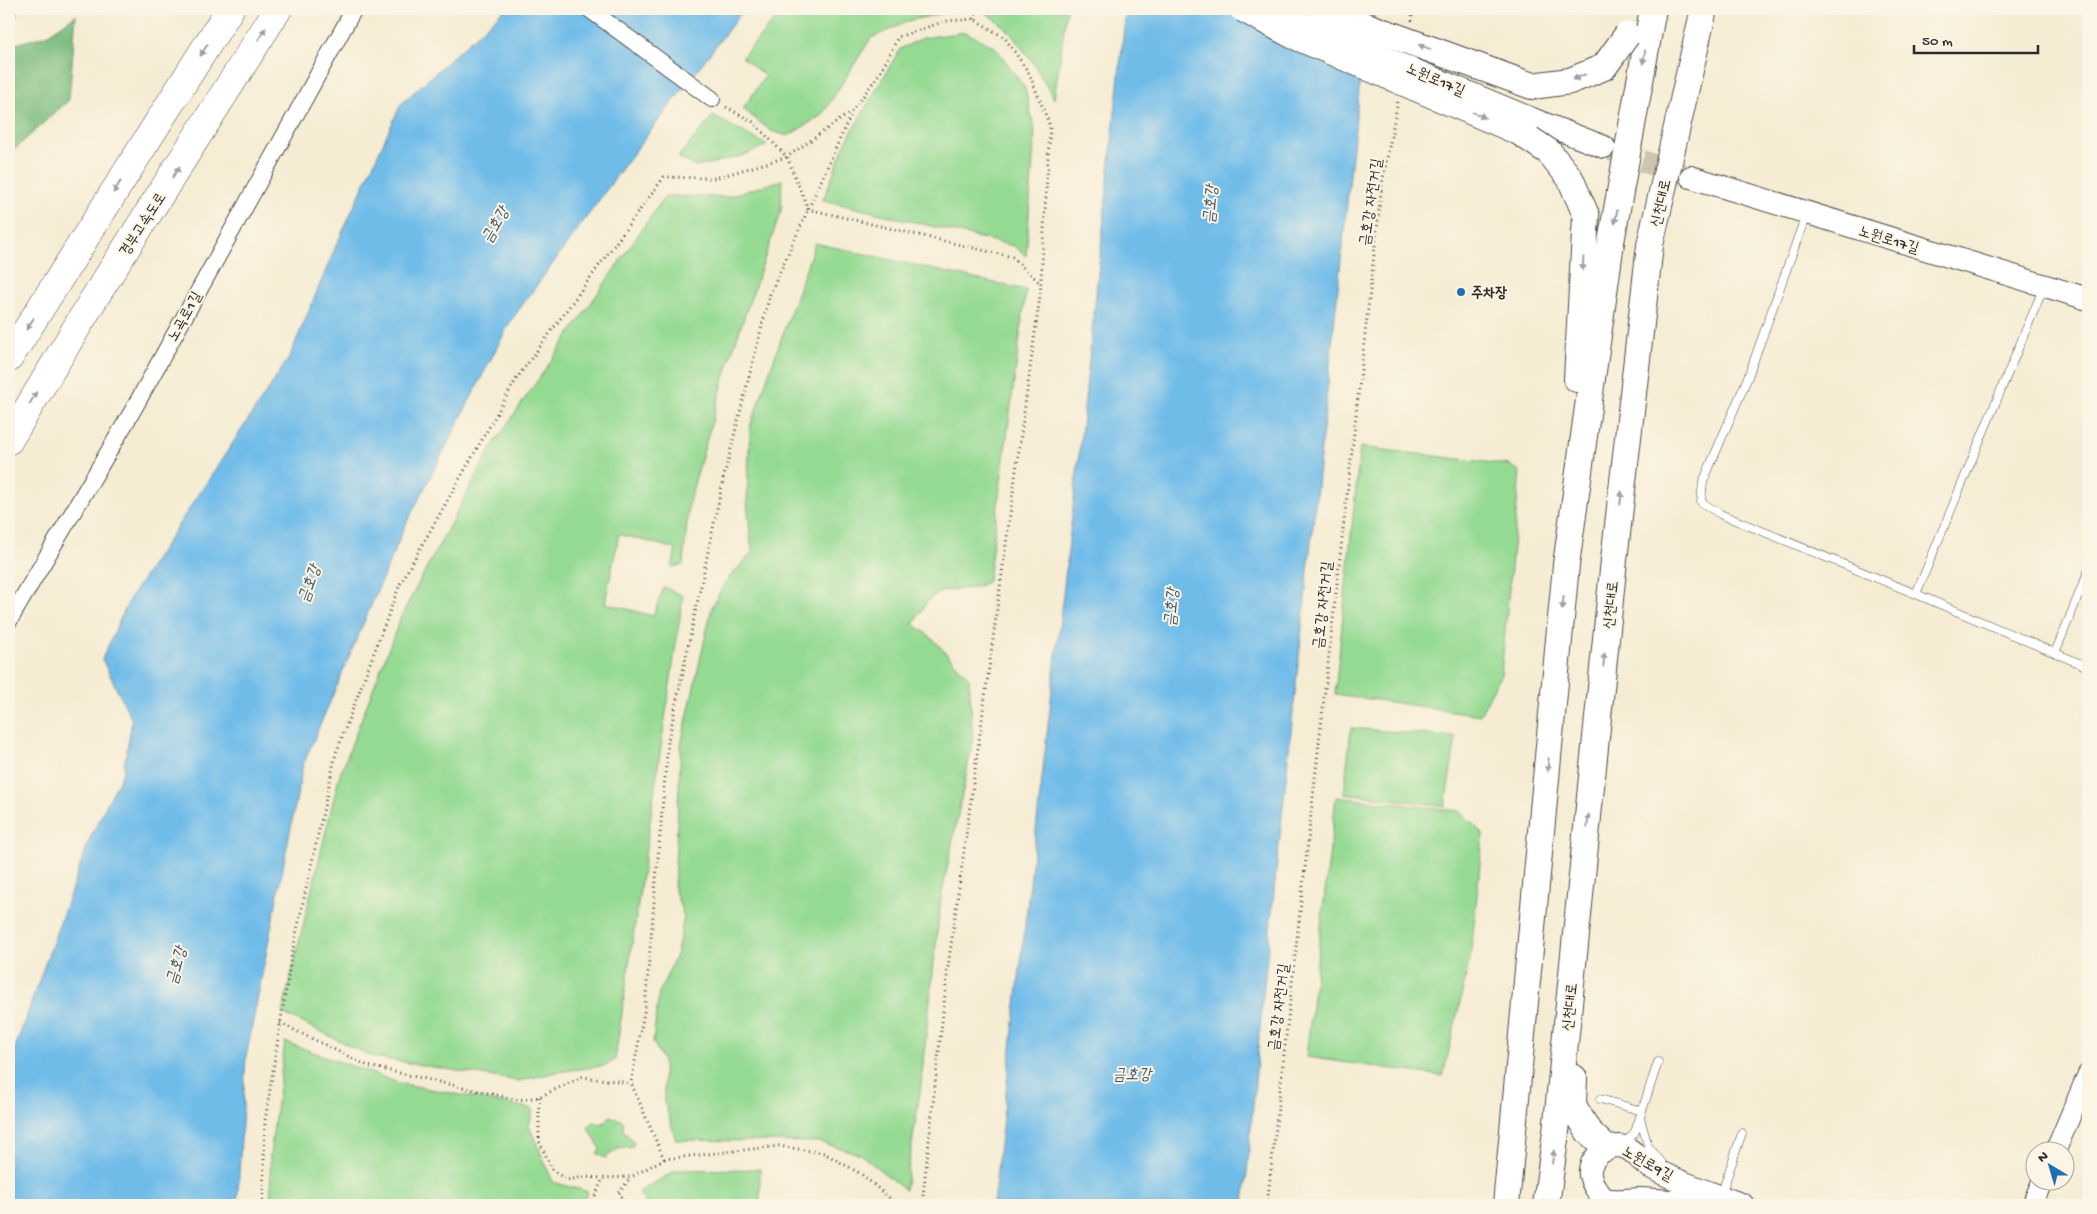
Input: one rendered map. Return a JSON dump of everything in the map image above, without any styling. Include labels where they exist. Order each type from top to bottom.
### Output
[{"type":"highway","points":[[9,358],[230,9]]},
{"type":"highway","name":"경부고속도로","points":[[9,440],[95,297],[278,9]]},
{"type":"highway","points":[[1243,9],[1292,35],[1519,132],[1549,152],[1570,178],[1586,215],[1566,565],[1506,1205]]},
{"type":"highway","points":[[1320,9],[1532,86],[1570,82],[1604,67],[1627,35],[1637,9]]},
{"type":"highway","points":[[1566,565],[1611,242],[1653,9]]},
{"type":"highway","name":"신천대로","points":[[1546,1205],[1556,1132],[1614,560],[1650,245],[1704,9]]},
{"type":"highway","points":[[1584,854],[1573,1105],[1588,1131],[1613,1147]]},
{"type":"main road","name":"노원로17길","points":[[1267,9],[1604,147]]},
{"type":"main road","name":"노원로17길","points":[[1691,177],[2088,299]]},
{"type":"main road","name":"노원로9길","points":[[1704,1197],[1671,1201],[1641,1199],[1608,1202],[1593,1184],[1590,1173],[1594,1159],[1613,1147],[1632,1151],[1647,1165],[1704,1197],[1743,1205]]},
{"type":"street","name":"노곡로1길","points":[[9,620],[133,410],[354,9]]},
{"type":"street","points":[[589,9],[712,99]]},
{"type":"street","points":[[2059,1142],[2088,1074]]},
{"type":"street","points":[[2032,1205],[2038,1192]]},
{"type":"lane","points":[[9,20],[14,9]]},
{"type":"lane","points":[[1806,213],[1748,377],[1703,482],[1701,502],[1720,514],[2088,667]]},
{"type":"lane","points":[[1916,594],[2044,286]]},
{"type":"lane","points":[[2055,653],[2088,572]]},
{"type":"lane","points":[[1613,1147],[1628,1142],[1635,1132],[1658,1062]]},
{"type":"lane","points":[[1600,1099],[1641,1115]]},
{"type":"lane","points":[[1641,1115],[1648,1146],[1658,1161],[1704,1197],[1742,1133]]},
{"type":"path","points":[[974,19],[977,9]]},
{"type":"path","points":[[1411,25],[1413,9]]},
{"type":"path","points":[[664,1159],[631,1083],[645,1007],[668,742],[724,476],[770,294],[852,112],[880,71],[898,38],[946,21],[974,19],[1005,38],[1029,73],[1050,126],[1040,283],[948,967],[922,1205]]},
{"type":"path","name":"금호강 자전거길","points":[[1267,1205],[1382,184],[1399,93]]},
{"type":"path","points":[[712,99],[753,122],[787,157],[808,209]]},
{"type":"path","points":[[263,1205],[265,1121],[280,1023],[292,953],[336,752],[400,584],[517,378],[664,177],[715,178],[787,157],[852,112]]},
{"type":"path","points":[[808,209],[1012,258],[1040,283]]},
{"type":"path","points":[[280,1023],[368,1066],[519,1100],[539,1097],[582,1078],[631,1083]]},
{"type":"path","points":[[539,1097],[539,1141],[553,1171],[567,1180],[584,1177],[631,1177]]},
{"type":"path","points":[[628,1205],[619,1194],[631,1177],[664,1159],[780,1146],[824,1153],[861,1174],[898,1205]]},
{"type":"path","points":[[590,1205],[602,1178]]},
{"type":"path","points":[[619,1205],[623,1198]]},
{"type":"green space","points":[[784,9],[956,9],[955,11],[911,20],[871,38],[822,115],[788,136],[771,131],[743,109],[765,76],[742,57]]},
{"type":"green space","points":[[987,9],[1067,9],[1054,99],[1032,61],[1006,28],[985,12]]},
{"type":"green space","points":[[76,15],[69,100],[16,148],[9,152],[9,46],[47,35]]},
{"type":"green space","points":[[965,32],[995,47],[1025,88],[1035,131],[1026,256],[1014,246],[823,200],[845,143],[900,49],[923,38]]},
{"type":"green space","points":[[713,116],[767,145],[742,156],[696,167],[678,157]]},
{"type":"green space","points":[[782,180],[781,211],[730,358],[689,502],[683,565],[672,567],[676,549],[619,534],[605,603],[653,616],[664,587],[683,596],[615,1060],[603,1066],[556,1072],[519,1081],[373,1057],[282,1013],[339,777],[402,614],[493,445],[665,196],[727,197]]},
{"type":"green space","points":[[815,243],[1026,290],[988,581],[976,587],[948,590],[935,595],[926,604],[913,624],[930,636],[969,678],[973,741],[941,898],[920,1092],[905,1190],[860,1154],[819,1142],[676,1140],[664,1101],[663,1061],[653,1042],[659,993],[677,953],[684,917],[674,888],[681,745],[712,607],[725,582],[752,553],[747,501],[750,427]]},
{"type":"green space","points":[[1360,447],[1510,465],[1520,472],[1501,674],[1480,715],[1335,694]]},
{"type":"green space","points":[[1351,728],[1456,737],[1445,806],[1344,793]]},
{"type":"green space","points":[[1336,797],[1460,811],[1483,834],[1471,954],[1443,1076],[1306,1057]]},
{"type":"green space","points":[[285,1042],[399,1083],[533,1109],[529,1126],[553,1182],[588,1192],[581,1205],[271,1205],[270,1155]]},
{"type":"green space","points":[[610,1116],[623,1121],[623,1130],[634,1142],[632,1147],[618,1149],[605,1158],[597,1154],[600,1148],[588,1127],[594,1122],[603,1123],[607,1121]]},
{"type":"green space","points":[[760,1169],[760,1204],[775,1205],[647,1205],[638,1192],[677,1170]]},
{"type":"water","name":"금호강","points":[[505,9],[744,9],[629,159],[510,322],[404,528],[303,765],[246,1057],[237,1205],[9,1205],[9,1065],[90,838],[123,772],[132,720],[102,659],[130,598],[289,358],[336,246],[401,104]]},
{"type":"water","name":"금호강","points":[[1126,9],[1376,9],[1361,71],[1262,1005],[1244,1205],[993,1205],[1079,455]]},
{"type":"tunnel","points":[[1611,150],[1683,175]]},
{"type":"place","name":"주차장","points":[[1461,292]]}]
